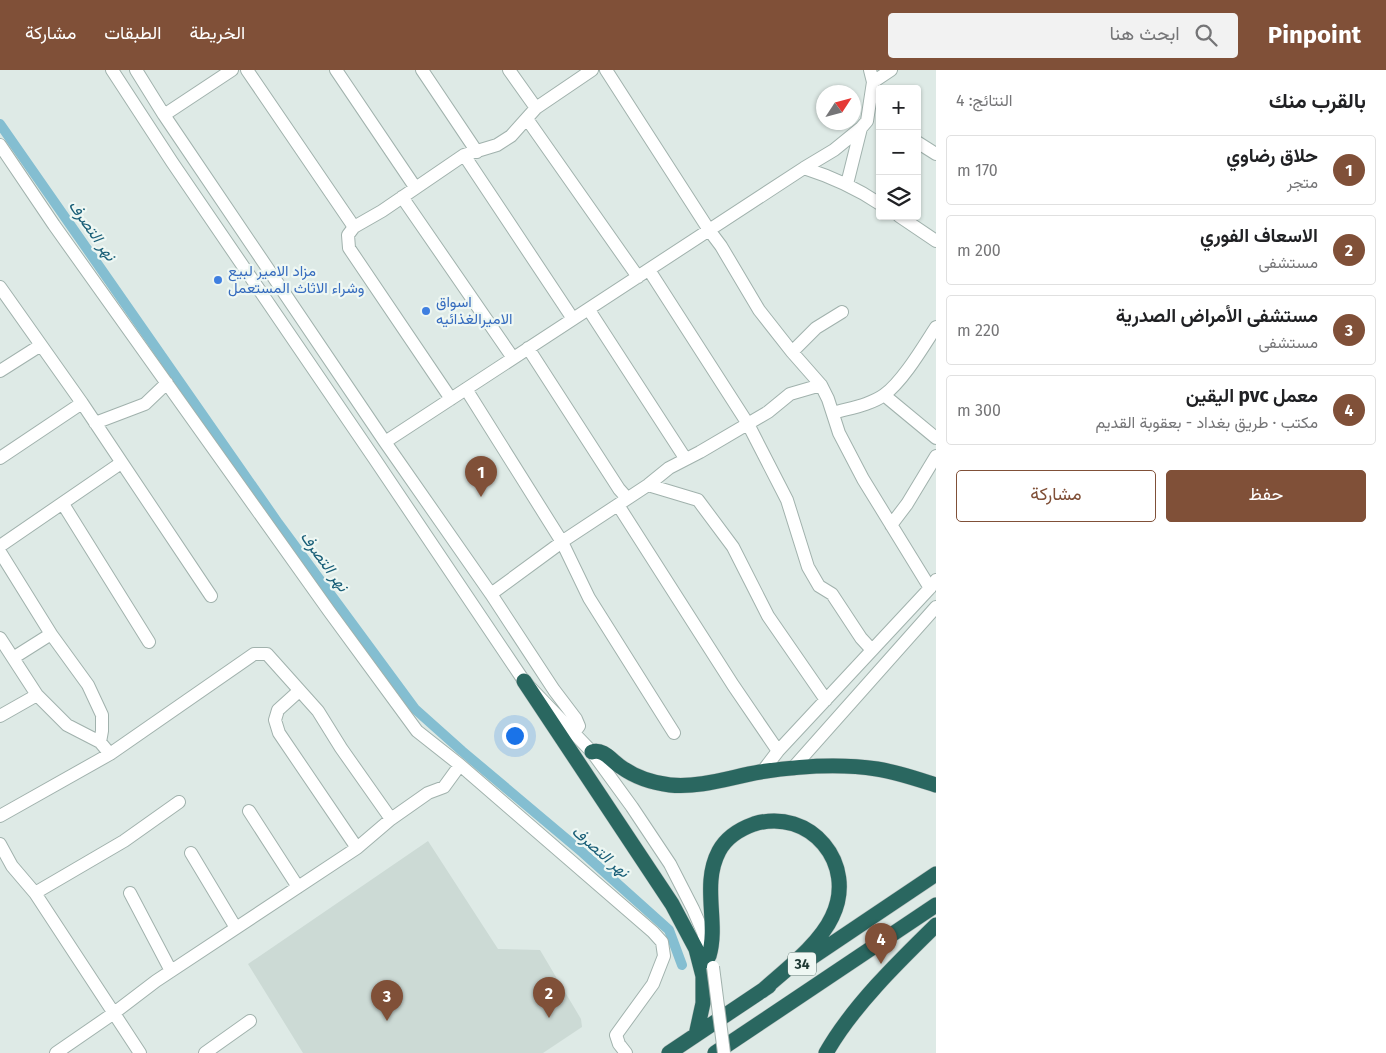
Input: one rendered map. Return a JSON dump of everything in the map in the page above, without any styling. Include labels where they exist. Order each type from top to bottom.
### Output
[{"type":"highway","points":[[524,681],[672,904],[696,948],[703,976],[703,1003],[696,1035]]},
{"type":"highway","points":[[592,752],[602,752],[622,768],[637,776],[652,782],[671,785],[702,784],[762,772],[807,766],[842,765],[878,769],[936,785]]},
{"type":"highway","points":[[711,961],[713,942],[710,881],[720,850],[732,836],[746,827],[765,821],[783,821],[803,828],[816,836],[830,852],[838,867],[839,898],[832,918],[809,948],[762,991]]},
{"type":"highway","name":"34","points":[[668,1053],[936,874]]},
{"type":"highway","name":"34","points":[[715,1053],[936,904]]},
{"type":"highway","points":[[826,1053],[860,1006],[894,967],[936,925]]},
{"type":"street","points":[[112,70],[172,162],[524,681],[592,752],[670,864],[694,909],[703,932],[711,961],[724,1053]]},
{"type":"street","points":[[136,70],[164,115],[385,442],[491,594],[554,690],[576,719],[579,726],[574,733]]},
{"type":"street","points":[[164,115],[231,70]]},
{"type":"street","points":[[246,70],[354,227]]},
{"type":"street","points":[[336,70],[414,187]]},
{"type":"street","points":[[422,70],[477,152]]},
{"type":"street","points":[[510,70],[536,108]]},
{"type":"street","points":[[451,399],[350,248],[348,235],[354,227],[382,211],[414,187],[464,155],[497,145],[511,136],[536,108],[592,70]]},
{"type":"street","points":[[606,70],[721,246],[759,310],[821,385],[828,399],[839,433],[863,478],[891,525],[933,584],[778,751],[762,772]]},
{"type":"street","points":[[385,442],[834,150],[868,121],[874,119],[871,76],[891,70]]},
{"type":"street","points":[[527,119],[643,274],[748,424],[787,500],[808,567],[819,586],[832,594],[861,638],[872,650]]},
{"type":"street","points":[[847,184],[862,128]]},
{"type":"street","points":[[0,145],[329,611],[417,731],[460,765],[653,932],[662,942],[664,956],[653,984],[616,1035],[619,1044],[626,1053]]},
{"type":"street","points":[[921,145],[936,154]]},
{"type":"street","points":[[464,155],[573,319]]},
{"type":"street","points":[[804,168],[847,184],[876,202]]},
{"type":"street","points":[[402,197],[513,358]]},
{"type":"street","points":[[905,220],[936,241]]},
{"type":"street","points":[[0,287],[82,403],[211,596]]},
{"type":"street","points":[[589,310],[686,458]]},
{"type":"street","points":[[792,352],[816,328],[842,312]]},
{"type":"street","points":[[833,413],[862,405],[884,395],[897,383],[936,327]]},
{"type":"street","points":[[0,371],[41,345]]},
{"type":"street","points":[[528,348],[619,489],[623,502],[732,685],[778,751]]},
{"type":"street","points":[[95,423],[145,404],[167,383]]},
{"type":"street","points":[[491,594],[562,542],[648,485],[669,468],[768,412],[790,394],[821,385]]},
{"type":"street","points":[[466,389],[562,542],[589,598],[674,733]]},
{"type":"street","points":[[884,395],[936,438]]},
{"type":"street","points":[[0,458],[82,403]]},
{"type":"street","points":[[891,525],[907,504],[936,456]]},
{"type":"street","points":[[0,546],[121,464]]},
{"type":"street","points":[[648,485],[698,500],[733,547],[768,616],[826,700]]},
{"type":"street","points":[[63,504],[149,642]]},
{"type":"street","points":[[0,552],[4,567],[88,685],[102,716],[100,742]]},
{"type":"street","points":[[792,769],[936,606]]},
{"type":"street","points":[[913,607],[925,619]]},
{"type":"street","points":[[13,658],[51,634]]},
{"type":"street","points":[[0,638],[37,696],[67,725],[100,742],[110,754]]},
{"type":"street","points":[[0,816],[110,754],[254,654],[267,654],[278,664],[299,691],[318,711],[341,748],[391,819]]},
{"type":"street","points":[[299,691],[278,710],[275,720],[279,732],[357,848]]},
{"type":"street","points":[[0,716],[37,696]]},
{"type":"street","points":[[56,1053],[171,971],[357,848],[391,819],[428,793],[444,787],[460,765]]},
{"type":"street","points":[[35,893],[124,841],[179,802]]},
{"type":"street","points":[[249,811],[298,887]]},
{"type":"street","points":[[0,844],[12,866],[35,893],[140,1053]]},
{"type":"street","points":[[191,853],[236,928]]},
{"type":"street","points":[[130,893],[171,971]]},
{"type":"street","points":[[205,1053],[250,1021]]},
{"type":"shaded area","points":[[428,841],[498,949],[540,950],[581,1019],[582,1027],[543,1053],[303,1053],[248,964]]},
{"type":"waterway","name":"نهر التصرف","points":[[0,124],[278,523],[415,709],[582,852],[669,930],[682,965]]},
{"type":"place","name":"مزاد الامير لبيع وشراء الاثاث المستعمل","points":[[218,280]]},
{"type":"place","name":"اسواق الاميرالغذائيه","points":[[426,311]]},
{"type":"place","name":"حلاق رضاوي","points":[[481,497]]},
{"type":"place","name":"معمل pvc اليقين","points":[[881,964]]},
{"type":"place","name":"الاسعاف الفوري","points":[[549,1018]]},
{"type":"place","name":"مستشفى الأمراض الصدرية","points":[[387,1021]]}]
